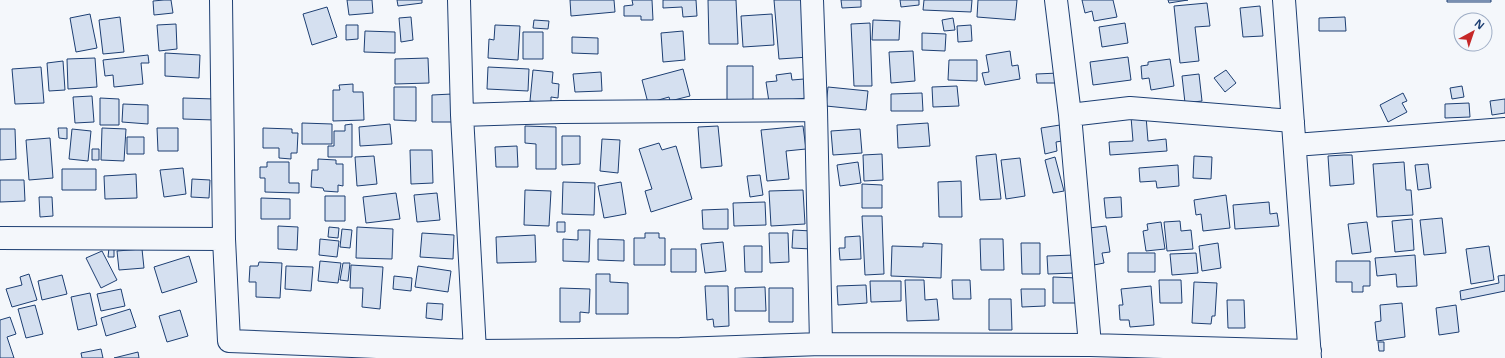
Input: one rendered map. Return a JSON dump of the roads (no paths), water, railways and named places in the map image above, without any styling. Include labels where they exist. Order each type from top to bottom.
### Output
[{"type":"street","points":[[221,0],[224,239],[230,349],[681,354],[821,344],[1090,345],[1310,354],[1284,0]]},
{"type":"street","points":[[459,0],[462,115],[475,351]]},
{"type":"street","points":[[812,0],[821,344]]},
{"type":"street","points":[[1056,0],[1070,115],[1090,345]]},
{"type":"street","points":[[1070,115],[1130,108],[1293,121]]},
{"type":"street","points":[[462,115],[561,112],[816,110]]},
{"type":"street","points":[[1295,145],[1505,129]]},
{"type":"street","points":[[0,238],[224,239]]}]
